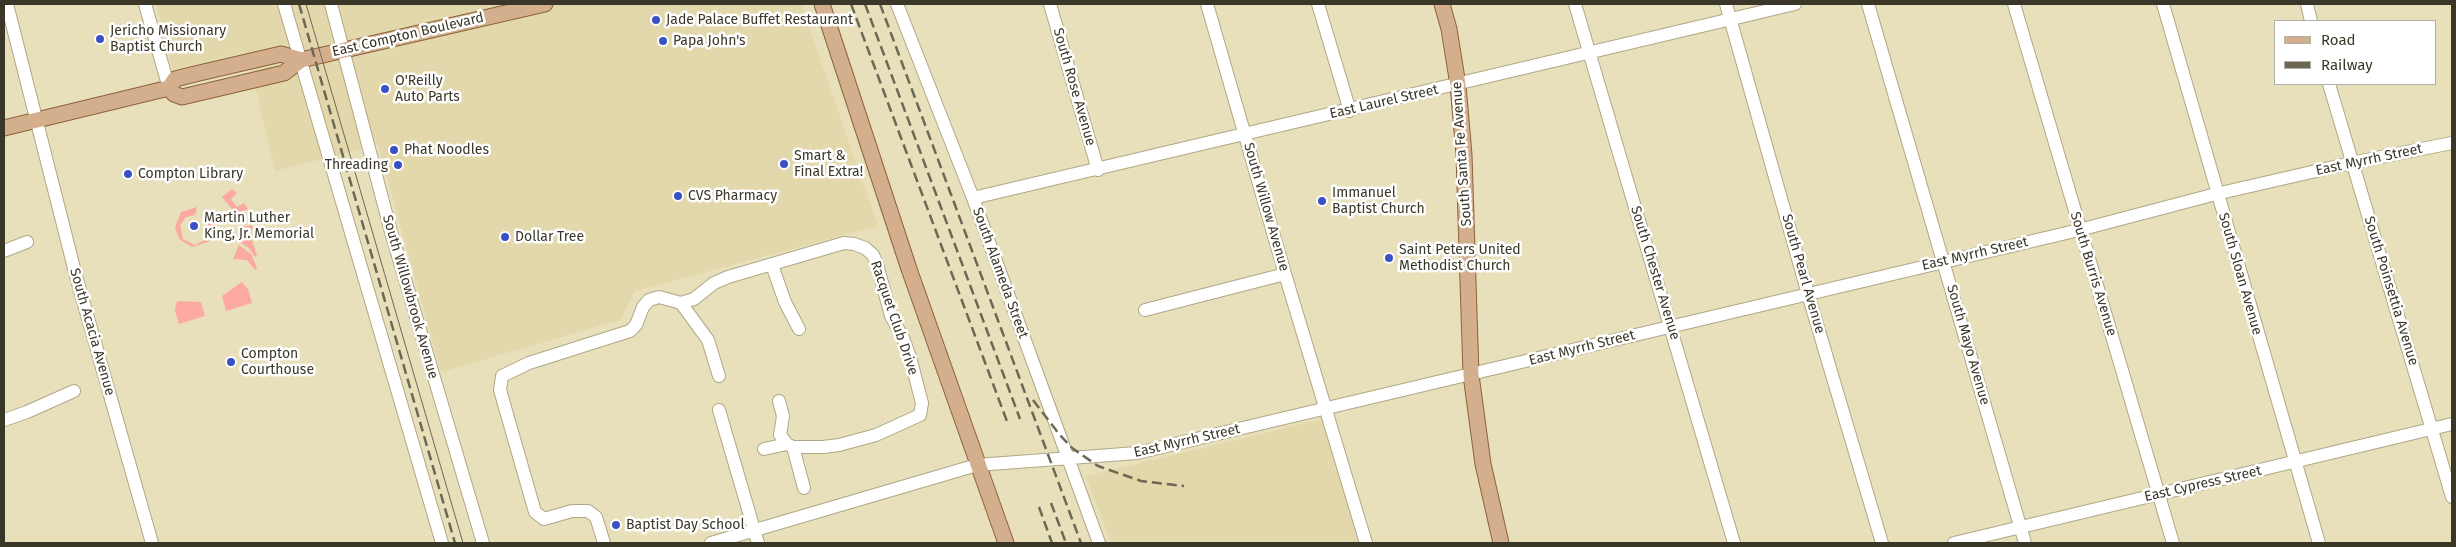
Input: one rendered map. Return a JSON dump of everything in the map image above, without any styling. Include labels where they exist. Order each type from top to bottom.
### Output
[{"type":"main road","name":"East Compton Boulevard","points":[[301,60],[545,4]]},
{"type":"main road","points":[[822,4],[909,269],[1006,543]]},
{"type":"main road","name":"South Santa Fe Avenue","points":[[1442,4],[1449,29],[1458,85],[1464,154],[1472,375],[1483,464],[1501,543]]},
{"type":"main road","points":[[4,128],[169,88],[174,94],[182,96],[284,73],[301,60]]},
{"type":"street","name":"South Acacia Avenue","points":[[7,4],[76,276],[152,543]]},
{"type":"street","points":[[145,4],[169,88]]},
{"type":"street","points":[[284,4],[442,543]]},
{"type":"street","name":"South Willowbrook Avenue","points":[[331,4],[391,232],[483,543]]},
{"type":"street","name":"South Alameda Street","points":[[897,4],[973,198],[1099,543]]},
{"type":"street","name":"South Rose Avenue","points":[[1050,4],[1098,170]]},
{"type":"street","name":"South Willow Avenue","points":[[1207,4],[1285,274],[1366,543]]},
{"type":"street","points":[[1318,4],[1350,111]]},
{"type":"street","name":"South Chester Avenue","points":[[1575,4],[1734,543]]},
{"type":"street","name":"South Pearl Avenue","points":[[1726,4],[1808,294],[1882,543]]},
{"type":"street","name":"East Laurel Street","points":[[973,198],[1350,111],[1588,52],[1795,4]]},
{"type":"street","name":"South Mayo Avenue","points":[[1868,4],[2025,543]]},
{"type":"street","name":"South Burris Avenue","points":[[2014,4],[2079,230],[2173,543]]},
{"type":"street","name":"South Sloan Avenue","points":[[2163,4],[2216,194],[2296,462],[2318,543]]},
{"type":"street","points":[[2306,4],[2311,20]]},
{"type":"street","name":"South Poinsettia Avenue","points":[[2329,85],[2351,163],[2433,428],[2452,498]]},
{"type":"street","name":"East Myrrh Street","points":[[711,543],[977,465],[1137,453],[1327,410],[1671,326],[2079,230],[2216,194],[2351,163],[2452,143]]},
{"type":"street","points":[[4,251],[27,242]]},
{"type":"street","name":"Racquet Club Drive","points":[[681,303],[694,299],[714,283],[844,243],[865,248],[873,255],[882,277],[891,316],[903,338],[922,403],[920,415],[876,435],[823,447],[790,445],[764,448]]},
{"type":"street","points":[[772,265],[785,302],[799,329]]},
{"type":"street","points":[[1146,310],[1285,274]]},
{"type":"street","points":[[604,543],[596,517],[588,511],[572,511],[544,519],[535,512],[500,390],[502,376],[510,370],[529,363],[630,331],[636,325],[643,307],[649,300],[660,297],[681,303],[708,340],[719,376]]},
{"type":"street","points":[[4,420],[74,391]]},
{"type":"street","points":[[779,401],[783,416],[780,435],[790,445],[804,488]]},
{"type":"street","points":[[719,410],[758,543]]},
{"type":"street","name":"East Cypress Street","points":[[1954,543],[2452,424]]},
{"type":"shaded area","points":[[156,4],[801,4],[878,226],[635,291],[620,320],[441,372],[378,145],[275,171],[247,52],[176,69],[172,68]]},
{"type":"shaded area","points":[[232,189],[237,193],[231,199],[237,207],[244,203],[248,209],[236,214],[222,197]]},
{"type":"shaded area","points":[[197,207],[195,215],[186,217],[180,225],[183,239],[195,245],[206,239],[209,226],[204,218],[208,212],[214,220],[215,227],[214,234],[208,242],[192,247],[179,239],[175,227],[181,212]]},
{"type":"shaded area","points":[[252,225],[253,229],[249,231],[257,256],[255,257],[249,248],[239,242],[240,227]]},
{"type":"shaded area","points":[[239,245],[251,254],[257,268],[255,270],[247,260],[233,259]]},
{"type":"shaded area","points":[[242,282],[248,289],[252,303],[226,311],[222,296]]},
{"type":"shaded area","points":[[177,301],[201,302],[205,316],[179,324],[175,310]]},
{"type":"shaded area","points":[[1323,419],[1359,543],[1111,543],[1086,476]]},
{"type":"tram line","points":[[306,4],[463,543]]},
{"type":"railway","points":[[299,4],[455,543]]},
{"type":"railway","points":[[851,4],[1008,424]]},
{"type":"railway","points":[[865,4],[1020,419]]},
{"type":"railway","points":[[880,4],[1081,543]]},
{"type":"railway","points":[[1033,400],[1072,448],[1098,466],[1141,481],[1184,486]]},
{"type":"railway","points":[[1051,503],[1066,543]]},
{"type":"railway","points":[[1039,507],[1052,543]]},
{"type":"place","name":"Jade Palace Buffet Restaurant","points":[[656,20]]},
{"type":"place","name":"Jericho Missionary Baptist Church","points":[[100,39]]},
{"type":"place","name":"Papa John's","points":[[663,41]]},
{"type":"place","name":"O'Reilly Auto Parts","points":[[385,89]]},
{"type":"place","name":"Phat Noodles","points":[[394,150]]},
{"type":"place","name":"Smart & Final Extra!","points":[[784,164]]},
{"type":"place","name":"Threading","points":[[398,165]]},
{"type":"place","name":"Compton Library","points":[[128,174]]},
{"type":"place","name":"CVS Pharmacy","points":[[678,196]]},
{"type":"place","name":"Immanuel Baptist Church","points":[[1322,201]]},
{"type":"place","name":"Martin Luther King, Jr. Memorial","points":[[194,226]]},
{"type":"place","name":"Dollar Tree","points":[[505,237]]},
{"type":"place","name":"Saint Peters United Methodist Church","points":[[1389,258]]},
{"type":"place","name":"Compton Courthouse","points":[[231,362]]},
{"type":"place","name":"Baptist Day School","points":[[616,525]]}]
